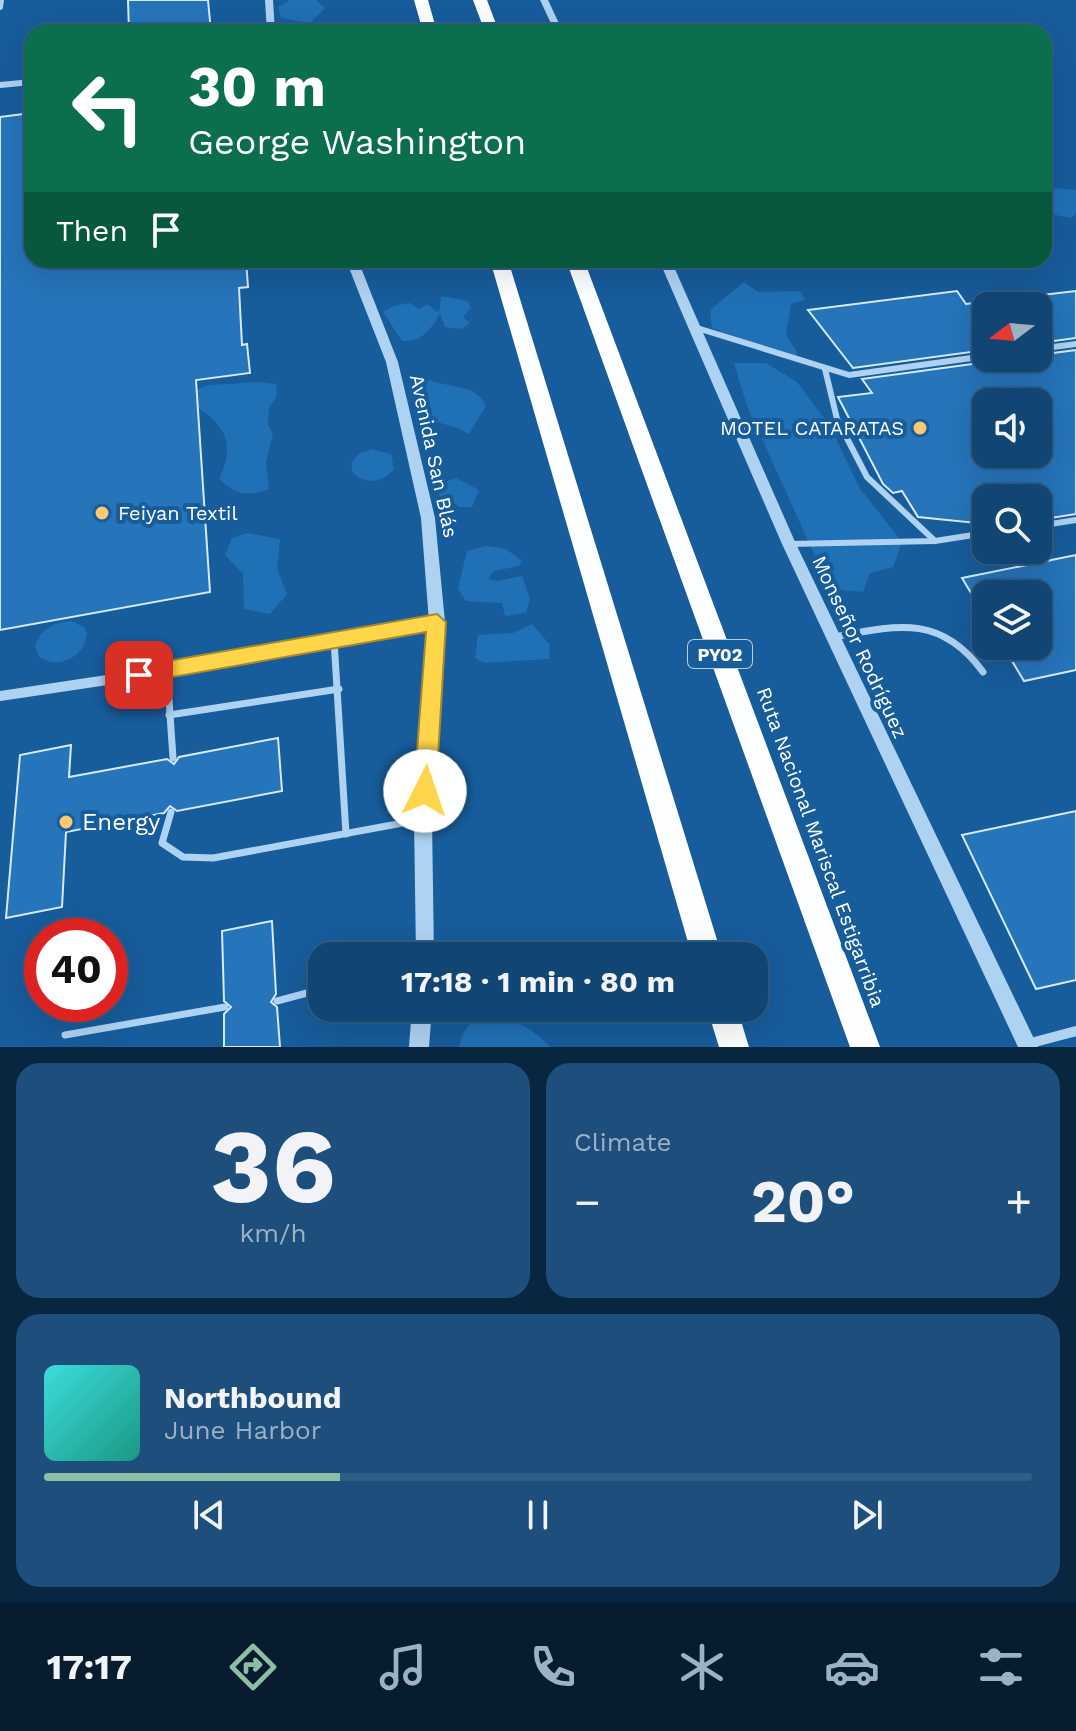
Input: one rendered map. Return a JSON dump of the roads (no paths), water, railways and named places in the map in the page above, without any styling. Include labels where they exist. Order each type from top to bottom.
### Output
[{"type":"highway","points":[[421,0],[428,24]]},
{"type":"highway","points":[[480,0],[489,24]]},
{"type":"highway","points":[[501,268],[703,942]]},
{"type":"highway","name":"Ruta Nacional Mariscal Estigarribia","points":[[578,268],[865,1047]]},
{"type":"highway","points":[[726,1022],[734,1047]]},
{"type":"street","points":[[0,7],[1,0]]},
{"type":"street","points":[[269,0],[270,24]]},
{"type":"street","points":[[544,0],[555,24]]},
{"type":"street","points":[[0,85],[24,83]]},
{"type":"street","name":"Avenida San Blás","points":[[355,268],[392,362],[428,518],[437,622],[423,819],[425,942]]},
{"type":"street","name":"Monseñor Rodríguez","points":[[669,268],[789,544],[1027,1046]]},
{"type":"street","points":[[0,696],[167,671],[437,622]]},
{"type":"street","points":[[419,1047],[421,1022]]},
{"type":"street","points":[[1027,1046],[1076,1031]]},
{"type":"lane","points":[[697,328],[764,346],[849,375],[972,358]]},
{"type":"lane","points":[[1052,347],[1076,344]]},
{"type":"lane","points":[[825,369],[837,419],[867,477],[935,541]]},
{"type":"lane","points":[[1052,524],[1076,520]]},
{"type":"lane","points":[[789,544],[935,541],[972,535]]},
{"type":"lane","points":[[834,637],[912,625],[942,632],[972,654],[983,672]]},
{"type":"lane","points":[[334,640],[346,834]]},
{"type":"lane","points":[[167,671],[173,758]]},
{"type":"lane","points":[[169,715],[339,689]]},
{"type":"lane","points":[[171,812],[162,843],[183,857],[213,858],[423,819]]},
{"type":"lane","points":[[277,1001],[308,993]]},
{"type":"lane","points":[[65,1035],[225,1007]]},
{"type":"place","name":"MOTEL CATARATAS","points":[[920,428]]},
{"type":"place","name":"Feiyan Textil","points":[[102,513]]},
{"type":"place","name":"Energy","points":[[66,822]]}]
